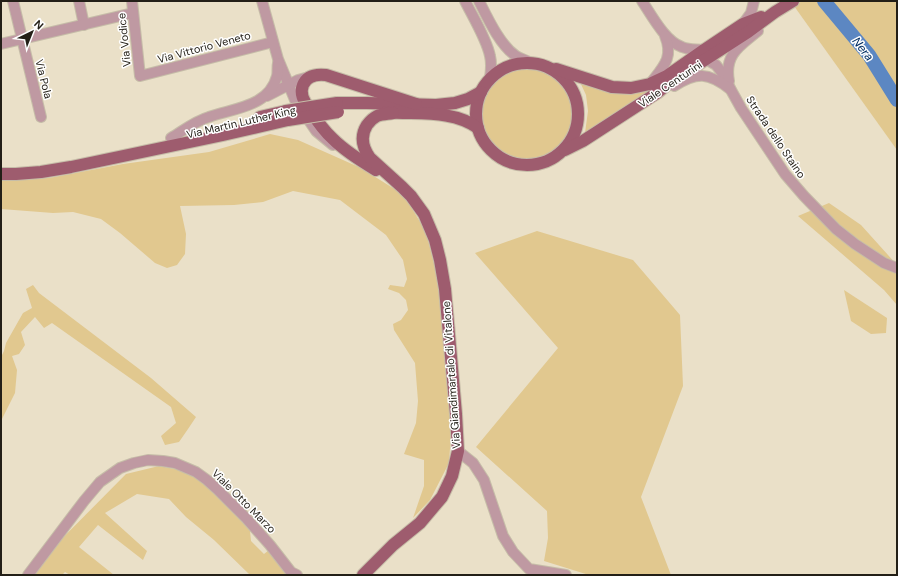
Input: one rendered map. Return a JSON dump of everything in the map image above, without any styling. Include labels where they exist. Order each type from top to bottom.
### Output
[{"type":"main road","name":"Viale Centurini","points":[[563,152],[583,141],[690,60],[748,32],[793,1]]},
{"type":"main road","name":"Viale Centurini","points":[[549,67],[612,87],[654,88],[669,83],[743,24],[776,12]]},
{"type":"main road","points":[[531,62],[549,67],[563,76],[573,90],[578,106],[578,122],[573,138],[563,152],[546,162],[532,165],[517,164],[504,160],[492,152],[483,141],[478,128],[476,116],[477,104],[481,92],[490,78],[502,69],[516,64],[531,62]]},
{"type":"main road","points":[[416,104],[326,75],[317,74],[309,77],[301,90],[303,100],[321,127],[333,140],[379,172],[424,214]]},
{"type":"main road","name":"Via Martin Luther King","points":[[338,107],[367,102],[436,105],[455,103],[468,99],[481,92]]},
{"type":"main road","name":"Via Martin Luther King","points":[[1,174],[41,172],[71,167],[223,134],[311,107],[338,107],[393,113],[438,114],[457,118],[478,128]]},
{"type":"main road","points":[[393,113],[377,116],[369,122],[362,136],[363,145],[370,158],[411,196],[424,214]]},
{"type":"main road","name":"Via Martin Luther King","points":[[1,166],[16,166],[70,159],[287,115]]},
{"type":"main road","name":"Via Giandimartalo di Vitalone","points":[[363,575],[393,546],[420,523],[442,497],[452,476],[458,451],[445,289],[435,240],[424,214]]},
{"type":"street","name":"Via Pola","points":[[13,1],[41,117]]},
{"type":"street","points":[[79,1],[84,25]]},
{"type":"street","name":"Via Vodice","points":[[132,1],[140,76]]},
{"type":"street","points":[[262,1],[278,59],[295,100],[316,131],[343,152],[360,160]]},
{"type":"street","points":[[465,1],[491,56],[492,68],[490,78]]},
{"type":"street","points":[[479,1],[494,29],[506,46],[516,56],[531,62]]},
{"type":"street","points":[[642,1],[671,41],[681,47],[705,54]]},
{"type":"street","points":[[743,24],[751,13],[754,1]]},
{"type":"street","name":"Strada dello Staino","points":[[731,90],[728,72],[729,62],[733,53],[739,46],[764,27],[776,12]]},
{"type":"street","points":[[1,44],[133,13]]},
{"type":"street","points":[[654,88],[667,60],[669,52],[665,34]]},
{"type":"street","name":"Via Vittorio Veneto","points":[[140,76],[273,42]]},
{"type":"street","name":"Strada dello Staino","points":[[705,54],[724,74],[741,108],[784,174],[836,229],[855,244],[884,262],[897,268]]},
{"type":"street","points":[[261,100],[271,89],[277,76],[278,59]]},
{"type":"street","name":"Strada dello Staino","points":[[654,88],[671,88],[685,79],[698,76],[710,77],[721,82],[731,90]]},
{"type":"street","points":[[171,138],[208,117],[251,105],[298,80],[309,77]]},
{"type":"street","points":[[458,451],[473,463],[484,480],[504,536],[513,552],[529,569],[566,575]]},
{"type":"street","name":"Viale Otto Marzo","points":[[28,575],[100,482],[120,468],[148,460],[175,463],[196,472],[207,480],[252,524],[270,544],[293,574]]},
{"type":"shaded area","points":[[802,1],[897,1],[897,150],[794,6]]},
{"type":"shaded area","points":[[527,69],[544,72],[559,82],[569,97],[572,114],[569,131],[559,146],[544,156],[527,159],[510,156],[495,146],[485,131],[482,114],[485,97],[495,82],[510,72]]},
{"type":"shaded area","points":[[580,82],[631,94],[653,90],[585,133],[588,111],[586,95]]},
{"type":"shaded area","points":[[270,134],[298,140],[361,168],[404,195],[426,232],[447,315],[454,389],[449,463],[430,500],[413,518],[424,486],[424,460],[404,454],[416,423],[418,401],[415,363],[394,330],[393,324],[401,320],[408,310],[406,300],[399,293],[388,289],[390,285],[404,287],[407,279],[403,260],[386,235],[340,200],[293,191],[263,202],[234,205],[180,206],[186,234],[185,254],[177,265],[167,268],[155,263],[101,219],[73,212],[53,213],[1,209],[1,180],[49,178],[123,164],[209,152]]},
{"type":"shaded area","points":[[829,203],[861,225],[897,265],[897,305],[884,290],[798,216]]},
{"type":"shaded area","points":[[537,231],[633,260],[680,315],[683,386],[641,497],[671,575],[589,575],[544,561],[548,538],[547,511],[476,447],[558,348],[475,253]]},
{"type":"shaded area","points":[[33,285],[39,293],[151,378],[196,417],[179,442],[165,445],[161,436],[176,423],[171,407],[52,323],[44,328],[35,317],[21,332],[25,345],[19,354],[12,356],[17,370],[15,393],[1,421],[1,357],[6,343],[23,313],[32,308],[26,289]]},
{"type":"shaded area","points":[[844,290],[887,318],[886,333],[871,334],[851,321]]},
{"type":"shaded area","points":[[159,466],[190,472],[217,494],[250,531],[251,541],[264,554],[269,550],[287,575],[250,575],[214,540],[186,517],[169,499],[137,494],[105,513],[147,551],[143,560],[98,525],[79,547],[114,575],[70,575],[65,572],[62,575],[26,575],[126,474]]},
{"type":"waterway","name":"Nera","points":[[824,1],[869,55],[897,100]]}]
